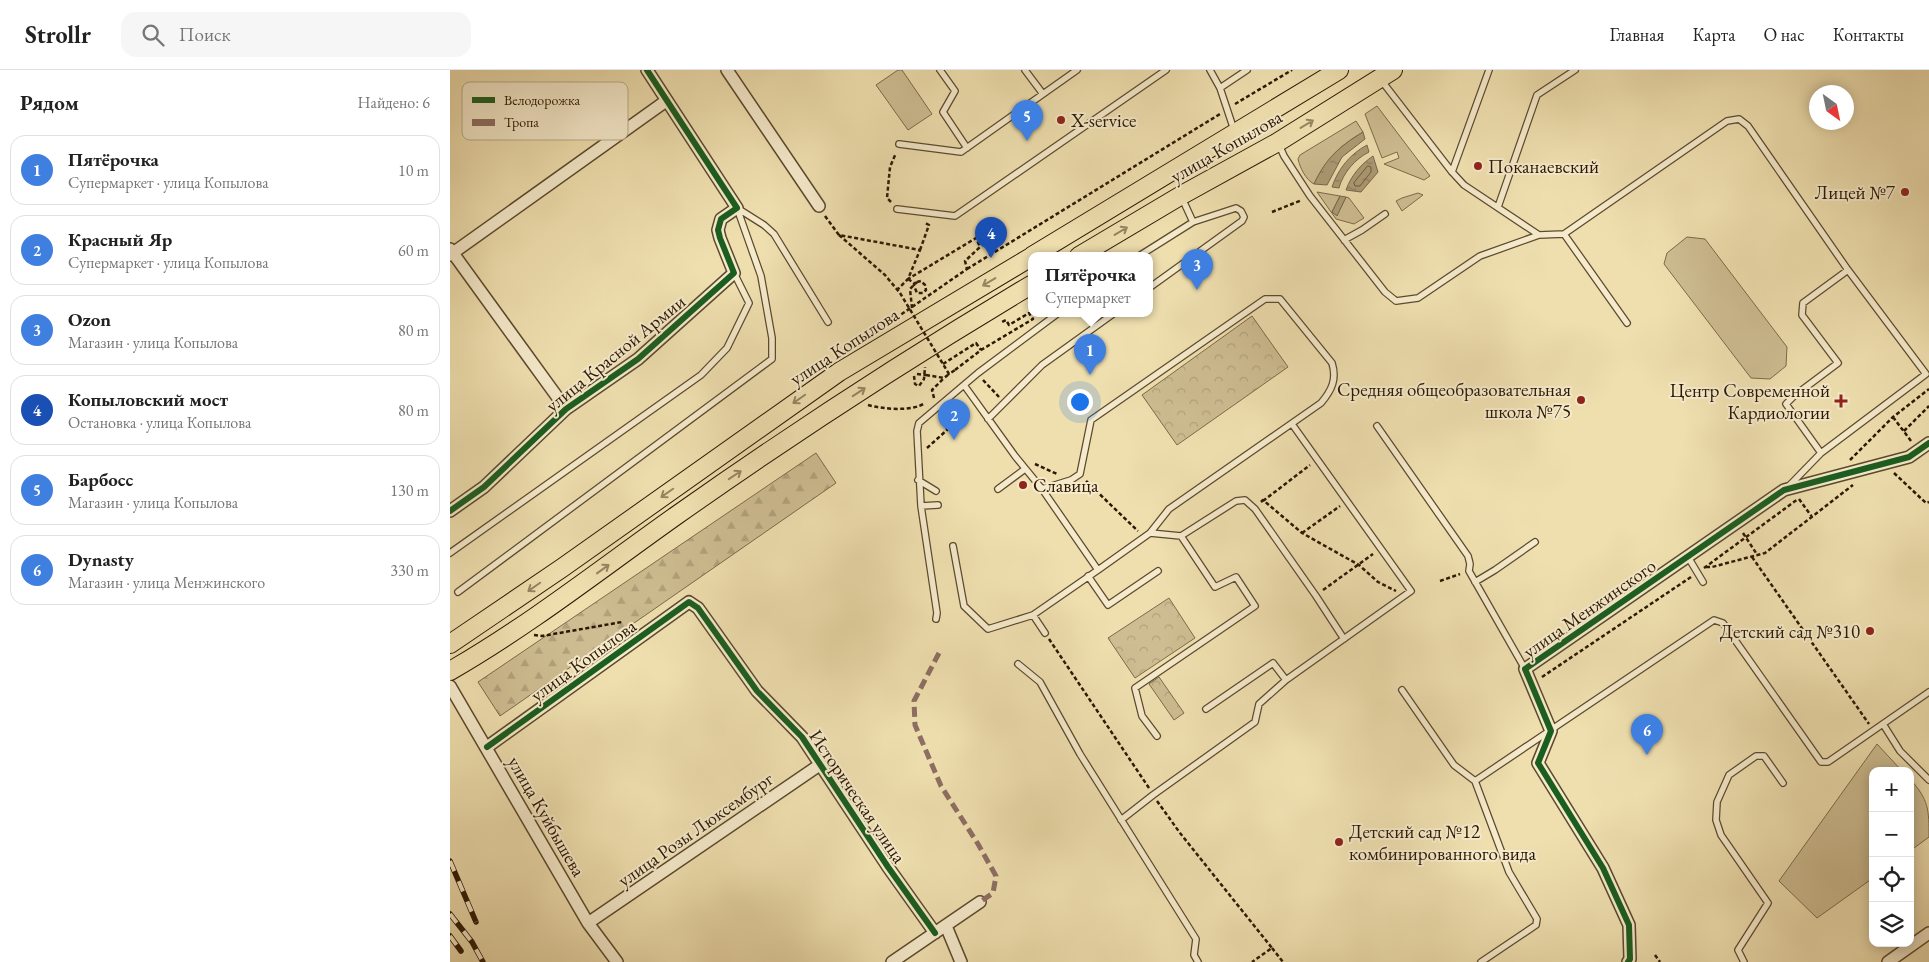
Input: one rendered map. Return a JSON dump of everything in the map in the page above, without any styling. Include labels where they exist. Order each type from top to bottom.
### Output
[{"type":"main road","name":"улица Копылова","points":[[1038,252],[1338,70]]},
{"type":"main road","name":"улица Копылова","points":[[1086,252],[1180,196],[1278,142],[1387,74]]},
{"type":"main road","name":"улица Копылова","points":[[457,640],[839,372],[1028,258]]},
{"type":"main road","points":[[450,671],[534,618],[677,515],[818,418],[919,353],[1028,287]]},
{"type":"street","points":[[647,70],[736,208],[721,219],[718,230],[734,273]]},
{"type":"street","points":[[727,70],[819,206]]},
{"type":"street","points":[[628,128],[666,101]]},
{"type":"street","points":[[566,409],[451,252],[610,140]]},
{"type":"street","name":"улица Красной Армии","points":[[450,511],[484,487],[566,409],[638,359],[734,273]]},
{"type":"street","name":"улица Менжинского","points":[[1551,731],[1525,669],[1784,490],[1909,457],[1929,443]]},
{"type":"street","name":"улица Копылова","points":[[487,748],[689,602],[698,608]]},
{"type":"street","name":"Историческая улица","points":[[698,608],[757,691],[802,737],[888,867],[935,933]]},
{"type":"street","name":"улица Куйбышева","points":[[450,686],[588,923],[617,962]]},
{"type":"street","points":[[1551,731],[1538,762],[1603,868],[1626,917],[1629,925],[1630,959],[1628,962]]},
{"type":"street","name":"улица Розы Люксембург","points":[[588,923],[821,764]]},
{"type":"street","points":[[892,962],[980,902]]},
{"type":"street","points":[[946,926],[961,962]]},
{"type":"street","points":[[1888,962],[1929,933]]},
{"type":"lane","points":[[940,70],[955,91],[943,112],[967,148]]},
{"type":"lane","points":[[1025,70],[1042,94]]},
{"type":"lane","points":[[899,144],[961,152],[1077,70]]},
{"type":"lane","points":[[897,209],[955,216],[1166,70]]},
{"type":"lane","points":[[1210,70],[1220,88],[1235,134]]},
{"type":"lane","points":[[1220,88],[1247,70]]},
{"type":"lane","points":[[1452,172],[1489,70]]},
{"type":"lane","points":[[1498,207],[1537,95],[1575,70]]},
{"type":"lane","points":[[1387,74],[1452,172],[1464,185],[1539,234]]},
{"type":"lane","points":[[1278,142],[1284,156],[1310,196],[1384,292],[1396,301],[1418,298],[1480,256],[1539,234],[1564,234],[1727,121],[1739,119],[1748,126],[1848,270],[1926,374],[1821,453],[1784,490]]},
{"type":"lane","points":[[1180,196],[1192,222]]},
{"type":"lane","points":[[736,208],[764,225],[774,234],[828,322]]},
{"type":"lane","points":[[458,592],[772,359],[772,338],[761,276],[736,208]]},
{"type":"lane","points":[[1145,252],[1192,222],[1236,208],[1241,211],[1244,217],[1242,221],[1153,285]]},
{"type":"lane","points":[[1344,240],[1385,214]]},
{"type":"lane","points":[[1564,234],[1627,323]]},
{"type":"lane","points":[[1821,453],[1786,404],[1838,363],[1802,315],[1803,303],[1848,270]]},
{"type":"lane","points":[[450,553],[701,375],[727,348],[749,303],[734,273]]},
{"type":"lane","points":[[953,546],[964,606],[988,629],[1033,615],[1144,538],[1169,510],[1321,403],[1331,391],[1334,371],[1332,362],[1280,299],[1265,299],[1090,420],[1080,474],[1071,480],[1042,489]]},
{"type":"lane","points":[[936,619],[937,613],[920,506],[917,431],[919,423],[978,373],[1053,317]]},
{"type":"lane","points":[[988,418],[1042,365],[1109,317]]},
{"type":"lane","points":[[964,385],[1015,456],[1042,489],[1098,570]]},
{"type":"lane","points":[[1121,820],[1255,722],[1259,704],[1286,680],[1412,591],[1292,424]]},
{"type":"lane","points":[[1377,426],[1468,556],[1470,564],[1468,571],[1525,669]]},
{"type":"lane","points":[[998,489],[1025,469]]},
{"type":"lane","points":[[918,480],[936,491]]},
{"type":"lane","points":[[1150,533],[1181,536],[1236,501],[1245,500],[1256,509],[1344,639]]},
{"type":"lane","points":[[920,506],[938,505]]},
{"type":"lane","points":[[1157,736],[1142,716],[1135,688],[1256,606],[1236,577],[1215,587],[1181,536]]},
{"type":"lane","points":[[1475,582],[1535,542]]},
{"type":"lane","points":[[1688,557],[1703,582]]},
{"type":"lane","points":[[1088,576],[1108,605],[1158,571]]},
{"type":"lane","points":[[1033,615],[1045,633]]},
{"type":"lane","points":[[1475,781],[1714,620],[1722,623],[1821,762],[1828,762],[1929,692]]},
{"type":"lane","points":[[1206,710],[1273,663],[1286,680]]},
{"type":"lane","points":[[1018,664],[1040,682],[1080,754],[1196,939],[1194,955],[1198,962]]},
{"type":"lane","points":[[1402,690],[1454,765],[1475,781],[1509,872],[1537,919],[1536,925],[1481,962]]},
{"type":"lane","points":[[1884,724],[1900,750],[1929,780]]},
{"type":"lane","points":[[1744,962],[1738,950],[1768,903],[1721,835],[1716,820],[1717,802],[1729,775],[1756,756],[1764,756],[1783,783]]},
{"type":"path","points":[[968,269],[1292,70]]},
{"type":"path","points":[[1272,212],[1297,202]]},
{"type":"path","points":[[819,206],[839,235],[885,275],[899,291],[949,374]]},
{"type":"path","points":[[839,235],[920,250],[908,279],[899,291]]},
{"type":"path","points":[[908,279],[976,238],[980,246],[966,261]]},
{"type":"path","points":[[908,279],[914,283],[914,286],[917,293],[923,293],[926,290],[925,285],[921,281],[916,282],[910,289],[912,308]]},
{"type":"path","points":[[1006,320],[1009,325],[1028,314]]},
{"type":"path","points":[[935,397],[932,390],[944,378],[968,362],[981,350],[1034,319],[1032,317]]},
{"type":"path","points":[[943,364],[976,343],[981,350]]},
{"type":"path","points":[[914,376],[914,384],[919,386],[924,379],[925,365]]},
{"type":"path","points":[[917,374],[944,378]]},
{"type":"path","points":[[983,380],[1004,403]]},
{"type":"path","points":[[1847,464],[1893,417],[1929,389]]},
{"type":"path","points":[[1904,431],[1929,406]]},
{"type":"path","points":[[882,409],[919,407]]},
{"type":"path","points":[[928,447],[947,430],[945,414]]},
{"type":"path","points":[[1893,417],[1911,441]]},
{"type":"path","points":[[1015,456],[1071,480]]},
{"type":"path","points":[[1259,505],[1317,459]]},
{"type":"path","points":[[1893,471],[1926,503],[1929,502]]},
{"type":"path","points":[[1080,474],[1144,538]]},
{"type":"path","points":[[1704,568],[1765,553],[1855,482],[1848,483]]},
{"type":"path","points":[[1799,499],[1812,517]]},
{"type":"path","points":[[1263,500],[1302,532],[1359,566],[1378,582],[1406,595]]},
{"type":"path","points":[[1302,532],[1347,501]]},
{"type":"path","points":[[1746,538],[1758,556]]},
{"type":"path","points":[[1316,596],[1381,548]]},
{"type":"path","points":[[1752,557],[1874,731]]},
{"type":"path","points":[[1440,581],[1468,571]]},
{"type":"path","points":[[542,636],[622,622]]},
{"type":"path","points":[[1045,633],[1180,833],[1283,962]]},
{"type":"path","points":[[1252,962],[1272,948]]},
{"type":"path","points":[[1655,956],[1660,962]]},
{"type":"green space","points":[[898,70],[902,70],[932,114],[908,130],[876,85]]},
{"type":"green space","points":[[1377,106],[1430,176],[1424,180],[1384,164],[1399,158],[1397,152],[1382,158],[1365,114]]},
{"type":"green space","points":[[1356,121],[1363,132],[1334,154],[1314,184],[1311,182],[1300,166],[1298,159],[1300,155]]},
{"type":"green space","points":[[1317,192],[1340,196],[1332,212],[1337,215],[1346,197],[1349,198],[1364,218],[1354,224],[1336,219]]},
{"type":"green space","points":[[1418,193],[1423,195],[1402,211],[1396,201]]},
{"type":"green space","points":[[1687,237],[1705,239],[1787,347],[1786,366],[1770,379],[1751,378],[1664,264],[1667,253]]},
{"type":"green space","points":[[1252,316],[1288,367],[1177,445],[1142,395]]},
{"type":"green space","points":[[816,453],[836,483],[500,716],[478,682]]},
{"type":"green space","points":[[1169,598],[1195,638],[1135,678],[1108,638]]},
{"type":"green space","points":[[1159,677],[1184,713],[1174,720],[1149,684]]},
{"type":"green space","points":[[1877,744],[1898,767],[1869,767],[1869,881],[1817,918],[1779,881]]},
{"type":"green space","points":[[1914,784],[1927,806],[1929,837],[1914,848]]},
{"type":"water","points":[[1363,132],[1365,139],[1342,157],[1327,185],[1314,184],[1328,160]]},
{"type":"water","points":[[1367,145],[1369,152],[1350,167],[1343,177],[1339,188],[1332,187],[1345,163]]},
{"type":"water","points":[[1373,156],[1378,172],[1361,192],[1346,190],[1356,171]]},
{"type":"water","points":[[1340,196],[1346,197],[1337,216],[1332,212]]},
{"type":"railway","points":[[450,861],[476,922]]},
{"type":"railway","points":[[450,914],[472,942],[483,962]]},
{"type":"railway","points":[[450,936],[461,951]]},
{"type":"marked path","points":[[939,653],[914,701],[915,725],[941,786],[996,876],[993,893],[980,902]]},
{"type":"cycle path","points":[[450,511],[484,487],[566,409],[638,359],[734,273],[718,230],[721,219],[737,208],[647,70]]},
{"type":"cycle path","points":[[1628,962],[1630,959],[1629,925],[1603,868],[1538,763],[1551,731],[1525,669],[1784,490],[1909,457],[1929,443]]},
{"type":"cycle path","points":[[487,747],[689,602],[698,608],[757,691],[802,737],[888,867],[935,933]]},
{"type":"place","name":"X-service","points":[[1061,120]]},
{"type":"place","name":"Барбосс","points":[[1027,141]]},
{"type":"place","name":"Поканаевский","points":[[1478,166]]},
{"type":"place","name":"Лицей №7","points":[[1905,192]]},
{"type":"place","name":"Копыловский мост","points":[[991,258]]},
{"type":"place","name":"Ozon","points":[[1197,290]]},
{"type":"place","name":"Пятёрочка","points":[[1090,375]]},
{"type":"place","name":"Средняя общеобразовательная школа №75","points":[[1581,400]]},
{"type":"place","name":"Центр Современной Кардиологии","points":[[1841,401]]},
{"type":"place","name":"Красный Яр","points":[[954,440]]},
{"type":"place","name":"Славица","points":[[1023,485]]},
{"type":"place","name":"Детский сад №310","points":[[1870,631]]},
{"type":"place","name":"Dynasty","points":[[1647,755]]},
{"type":"place","name":"Детский сад №12 комбинированного вида","points":[[1339,842]]}]
